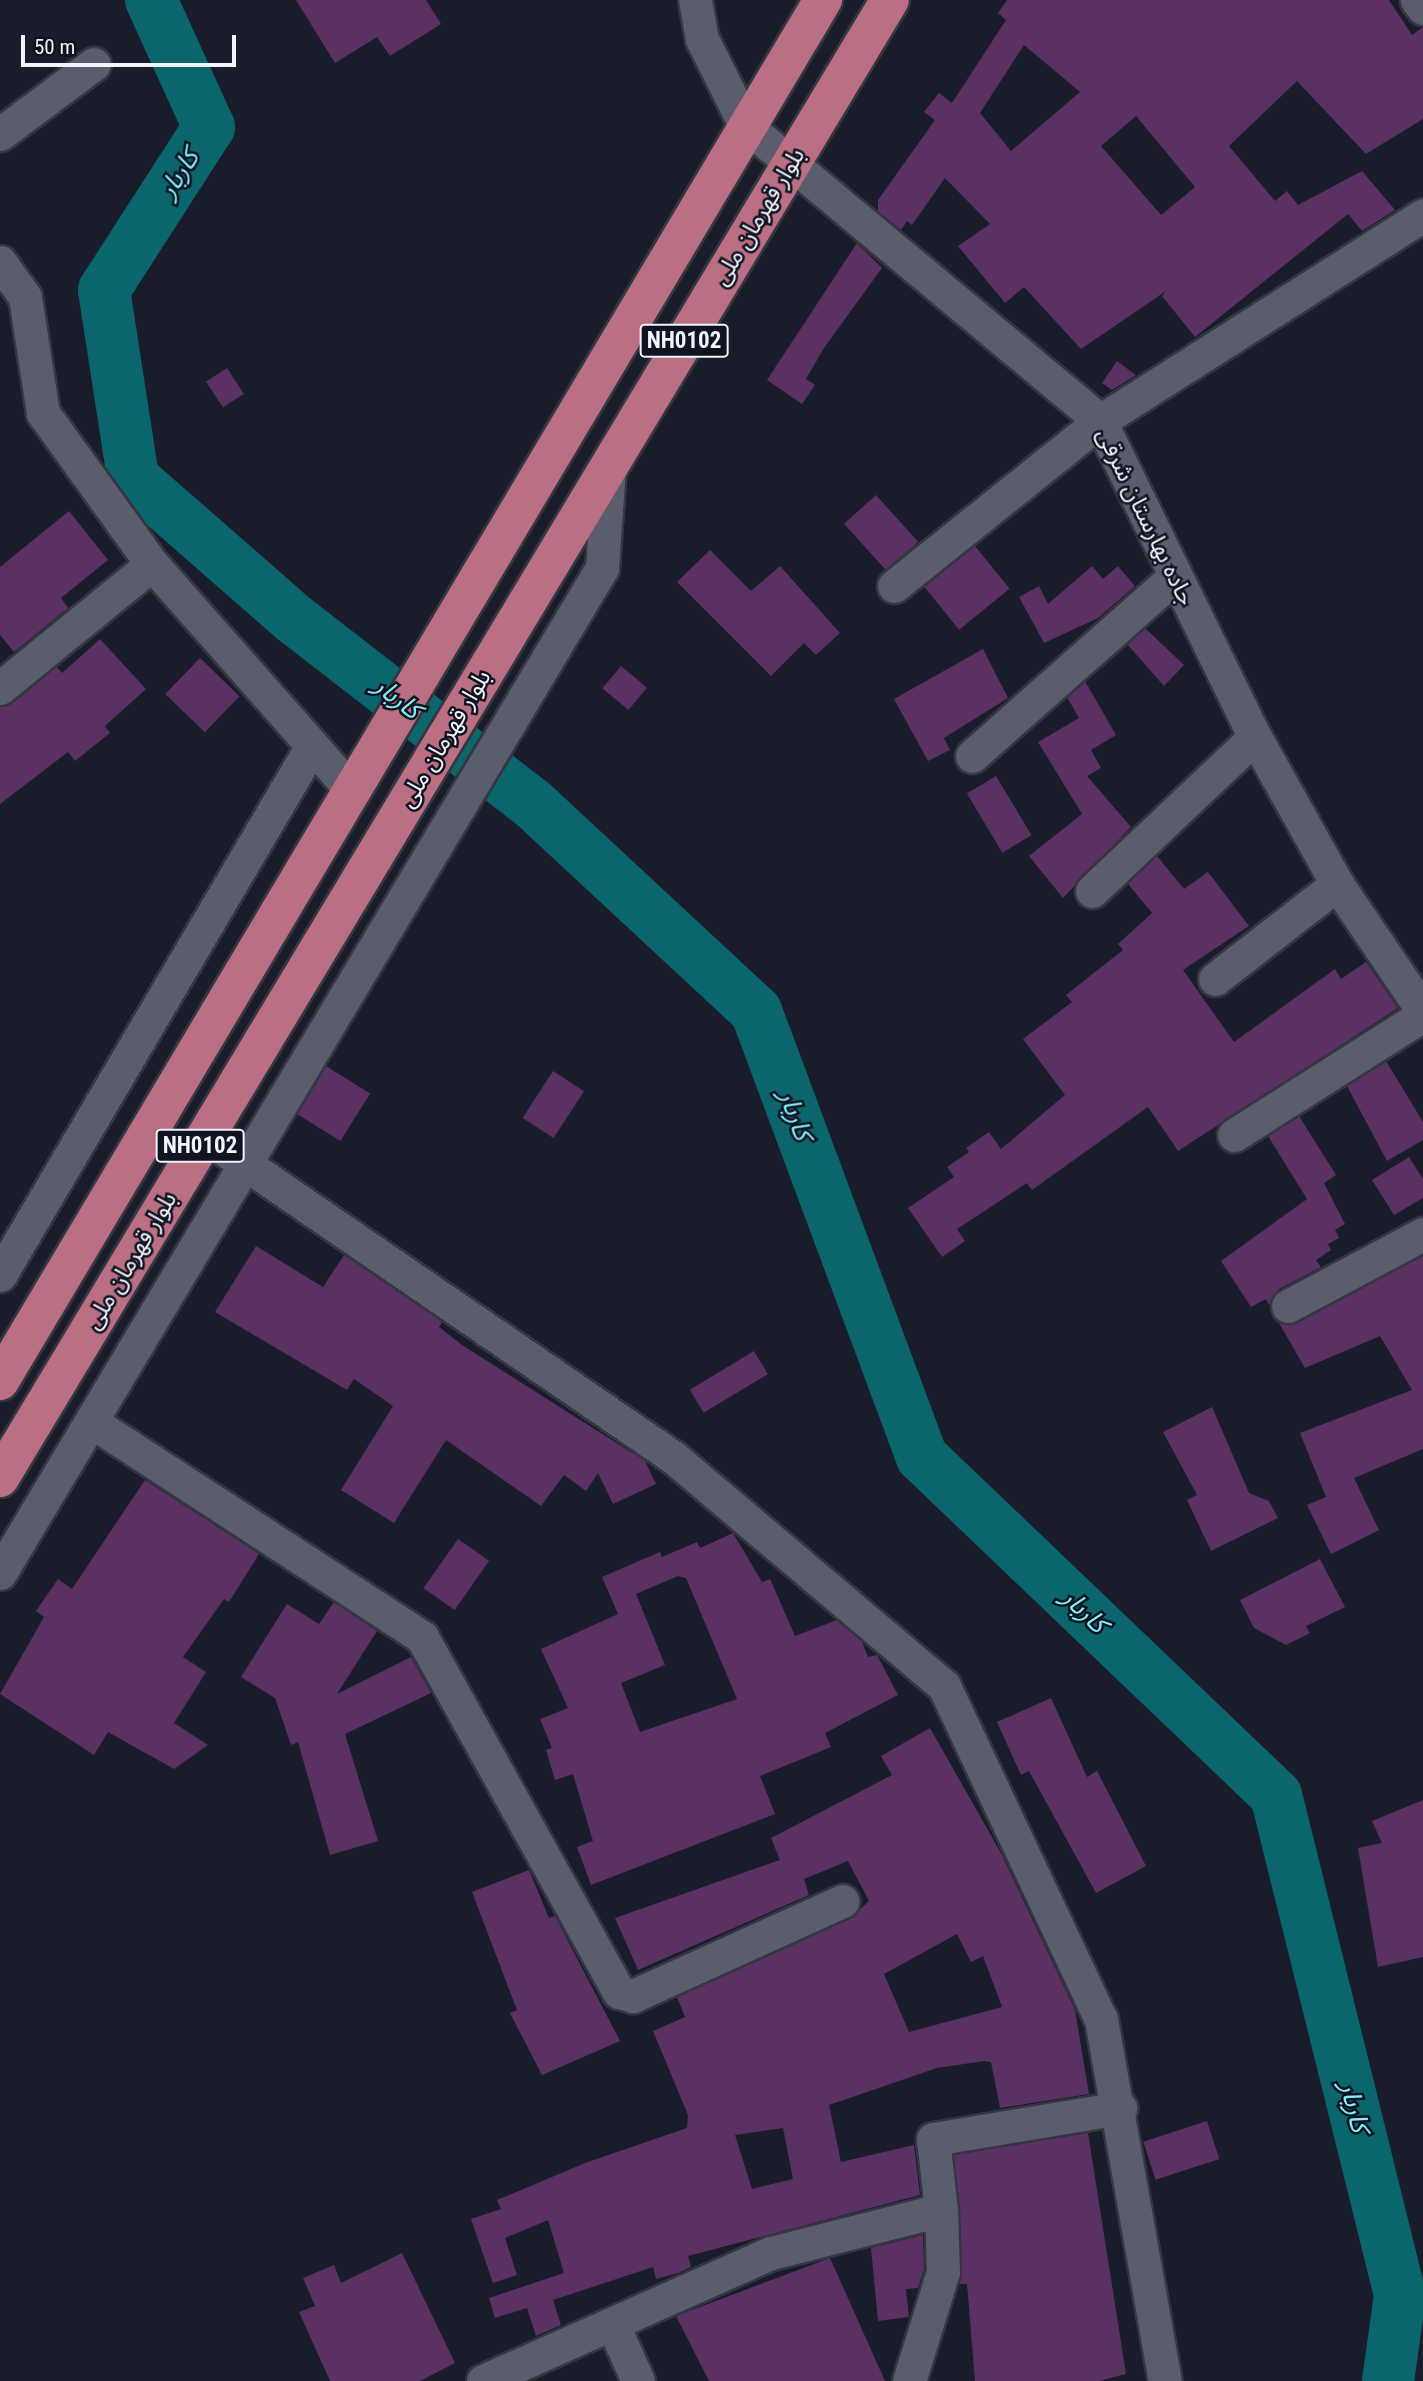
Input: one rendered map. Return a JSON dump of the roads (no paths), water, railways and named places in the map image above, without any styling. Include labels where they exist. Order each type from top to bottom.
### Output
[{"type":"highway","name":"بلوار قهرمان ملی","points":[[0,1381],[745,125],[823,0]]},
{"type":"highway","name":"بلوار قهرمان ملی","points":[[0,1478],[891,0]]},
{"type":"street","points":[[695,0],[702,38],[745,125]]},
{"type":"street","points":[[1417,0],[1423,8]]},
{"type":"street","points":[[0,134],[94,64]]},
{"type":"street","name":"جاده بهارستان شرقی","points":[[745,125],[1100,421],[1174,577],[1255,737],[1337,884],[1423,1013]]},
{"type":"street","points":[[894,586],[1100,421],[1423,215]]},
{"type":"street","points":[[0,262],[25,297],[43,414],[152,564],[312,746],[359,778]]},
{"type":"street","points":[[0,1573],[602,568],[609,467]]},
{"type":"street","points":[[0,688],[152,564]]},
{"type":"street","points":[[972,755],[1174,577]]},
{"type":"street","points":[[1092,891],[1255,737]]},
{"type":"street","points":[[0,1275],[11,1230],[312,746]]},
{"type":"street","points":[[1215,979],[1337,884]]},
{"type":"street","points":[[1234,1135],[1423,1013]]},
{"type":"street","points":[[206,1137],[673,1457],[944,1686],[1101,2019],[1120,2108],[1166,2381]]},
{"type":"street","points":[[1287,1306],[1423,1234]]},
{"type":"street","points":[[92,1422],[422,1637],[618,1992],[633,1996],[842,1901]]},
{"type":"street","points":[[909,2381],[943,2272],[941,2210],[933,2138],[1120,2108]]},
{"type":"street","points":[[483,2381],[771,2252],[941,2210]]},
{"type":"street","points":[[613,2325],[638,2381]]},
{"type":"waterway","name":"کاربار","points":[[151,0],[209,127],[104,290],[133,478],[293,618],[533,804],[756,1011],[922,1457],[1276,1795],[1400,2295],[1388,2381]]}]
